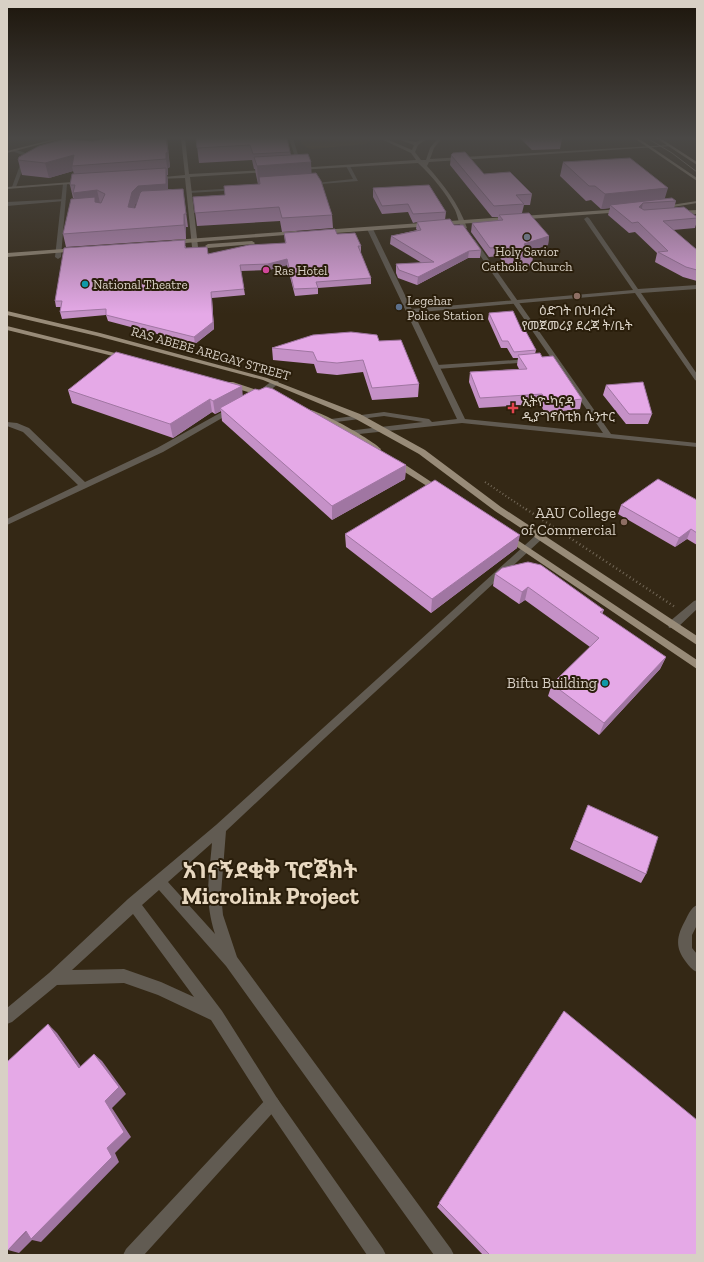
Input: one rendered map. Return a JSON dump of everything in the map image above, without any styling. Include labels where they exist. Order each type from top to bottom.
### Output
[{"type":"main road","points":[[189,197],[193,241],[195,247]]},
{"type":"main road","points":[[448,197],[463,225]]},
{"type":"main road","points":[[654,208],[695,202]]},
{"type":"main road","points":[[668,214],[697,212]]},
{"type":"main road","points":[[321,238],[371,232],[463,225],[624,214],[587,219],[463,225]]},
{"type":"main road","points":[[315,232],[371,232]]},
{"type":"main road","points":[[170,243],[300,233]]},
{"type":"main road","points":[[187,248],[261,242]]},
{"type":"main road","points":[[7,261],[83,249]]},
{"type":"main road","points":[[7,255],[81,255]]},
{"type":"main road","name":"RAS ABEBE AREGAY STREET","points":[[7,313],[98,334],[275,383],[357,416],[422,452],[498,509],[697,641]]},
{"type":"main road","name":"RAS ABEBE AREGAY STREET","points":[[7,328],[82,345],[136,360]]},
{"type":"main road","points":[[82,345],[98,334]]},
{"type":"main road","name":"RAS ABEBE AREGAY STREET","points":[[225,383],[266,394]]},
{"type":"main road","points":[[297,407],[331,421],[447,494]]},
{"type":"main road","points":[[502,532],[697,665]]},
{"type":"street","points":[[58,254],[64,197]]},
{"type":"street","points":[[7,204],[64,200]]},
{"type":"street","points":[[63,210],[70,209]]},
{"type":"street","points":[[587,219],[697,379]]},
{"type":"street","points":[[463,225],[610,436]]},
{"type":"street","points":[[371,232],[462,421]]},
{"type":"street","points":[[410,311],[637,290],[697,287]]},
{"type":"street","points":[[548,360],[555,359]]},
{"type":"street","points":[[436,367],[540,360]]},
{"type":"street","points":[[250,400],[266,394],[275,383]]},
{"type":"street","points":[[7,522],[160,450],[237,408]]},
{"type":"street","points":[[331,421],[357,416],[384,414],[443,423]]},
{"type":"street","points":[[350,433],[377,428],[462,421],[697,445]]},
{"type":"street","points":[[7,424],[26,430],[83,485]]},
{"type":"street","points":[[7,1017],[54,978],[133,904],[220,829],[539,536]]},
{"type":"street","points":[[673,625],[697,603]]},
{"type":"street","points":[[220,829],[215,870],[215,908],[231,961]]},
{"type":"street","points":[[159,881],[231,961],[445,1255]]},
{"type":"street","points":[[133,904],[218,1016],[272,1104],[377,1255]]},
{"type":"street","points":[[697,912],[685,934],[685,950],[697,965]]},
{"type":"street","points":[[54,978],[124,976],[161,990],[218,1016]]},
{"type":"street","points":[[132,1255],[272,1104]]},
{"type":"path","points":[[479,478],[685,614]]},
{"type":"building","points":[[95,197],[95,202],[101,203],[104,197],[131,197],[128,207],[135,208],[139,197],[184,197],[186,214],[184,214],[184,225],[63,234],[71,199]]},
{"type":"building","points":[[193,197],[326,197],[332,215],[282,218],[279,207],[195,213]]},
{"type":"building","points":[[377,197],[436,197],[446,212],[413,214],[408,204],[382,206]]},
{"type":"building","points":[[486,197],[518,197],[524,204],[494,206]]},
{"type":"building","points":[[672,198],[676,201],[643,203],[639,207],[644,210],[684,207],[697,217],[663,221],[697,250],[697,270],[686,267],[658,252],[668,251],[638,222],[632,223],[610,205]]},
{"type":"building","points":[[529,213],[549,236],[524,244],[533,256],[509,258],[501,247],[490,248],[472,223],[503,220],[499,215]]},
{"type":"building","points":[[450,219],[454,225],[463,225],[481,250],[469,251],[418,277],[399,270],[396,264],[434,262],[391,236],[421,230],[417,222]]},
{"type":"building","points":[[335,229],[337,234],[355,233],[361,246],[358,246],[371,278],[316,282],[318,288],[294,289],[287,259],[268,264],[240,265],[244,289],[211,292],[213,322],[194,337],[106,315],[106,309],[60,312],[62,301],[55,301],[64,248],[185,240],[185,248],[207,247],[208,254],[249,245],[286,243],[284,233]]},
{"type":"building","points":[[513,311],[522,331],[525,330],[536,350],[514,352],[508,341],[502,341],[489,313]]},
{"type":"building","points":[[351,332],[377,335],[379,341],[401,340],[419,384],[372,388],[363,360],[337,363],[317,361],[313,352],[272,348],[313,335]]},
{"type":"building","points":[[116,352],[242,386],[213,401],[210,399],[170,424],[68,390]]},
{"type":"building","points":[[540,353],[542,357],[553,356],[582,399],[547,403],[542,394],[480,398],[470,372],[527,369],[518,355]]},
{"type":"building","points":[[643,382],[652,414],[629,414],[606,385]]},
{"type":"building","points":[[266,387],[273,389],[406,465],[332,506],[220,408],[255,389],[259,390]]},
{"type":"building","points":[[658,479],[697,500],[697,533],[691,529],[679,538],[621,505]]},
{"type":"building","points":[[435,480],[520,535],[432,599],[345,534]]},
{"type":"building","points":[[528,562],[541,565],[604,610],[600,612],[666,657],[604,723],[552,684],[599,638],[528,587],[522,592],[495,574],[502,568]]},
{"type":"building","points":[[588,805],[658,837],[646,874],[574,840]]},
{"type":"building","points":[[564,1011],[697,1120],[697,1255],[490,1255],[439,1203]]},
{"type":"building","points":[[48,1024],[79,1068],[94,1054],[119,1087],[105,1101],[124,1132],[107,1148],[112,1157],[31,1239],[26,1231],[8,1250],[7,1062]]},
{"type":"place","name":"Holy Savior Catholic Church","points":[[527,237]]},
{"type":"place","name":"Ras Hotel","points":[[266,270]]},
{"type":"place","name":"National Theatre","points":[[85,284]]},
{"type":"place","name":"ዕድገት በህብረት የመጀመሪያ ደረጃ ት/ቤት","points":[[577,296]]},
{"type":"place","name":"Legehar Police Station","points":[[399,307]]},
{"type":"place","name":"ኢትዮ-ካናዳ ዲያግኖስቲክ ሴንተር","points":[[513,408]]},
{"type":"place","name":"AAU College of Commercial","points":[[624,522]]},
{"type":"place","name":"Biftu Building","points":[[605,683]]},
{"type":"district","name":"አገናኝደቂቅ ፕሮጀክት Microlink Project","points":[[270,883]]}]
